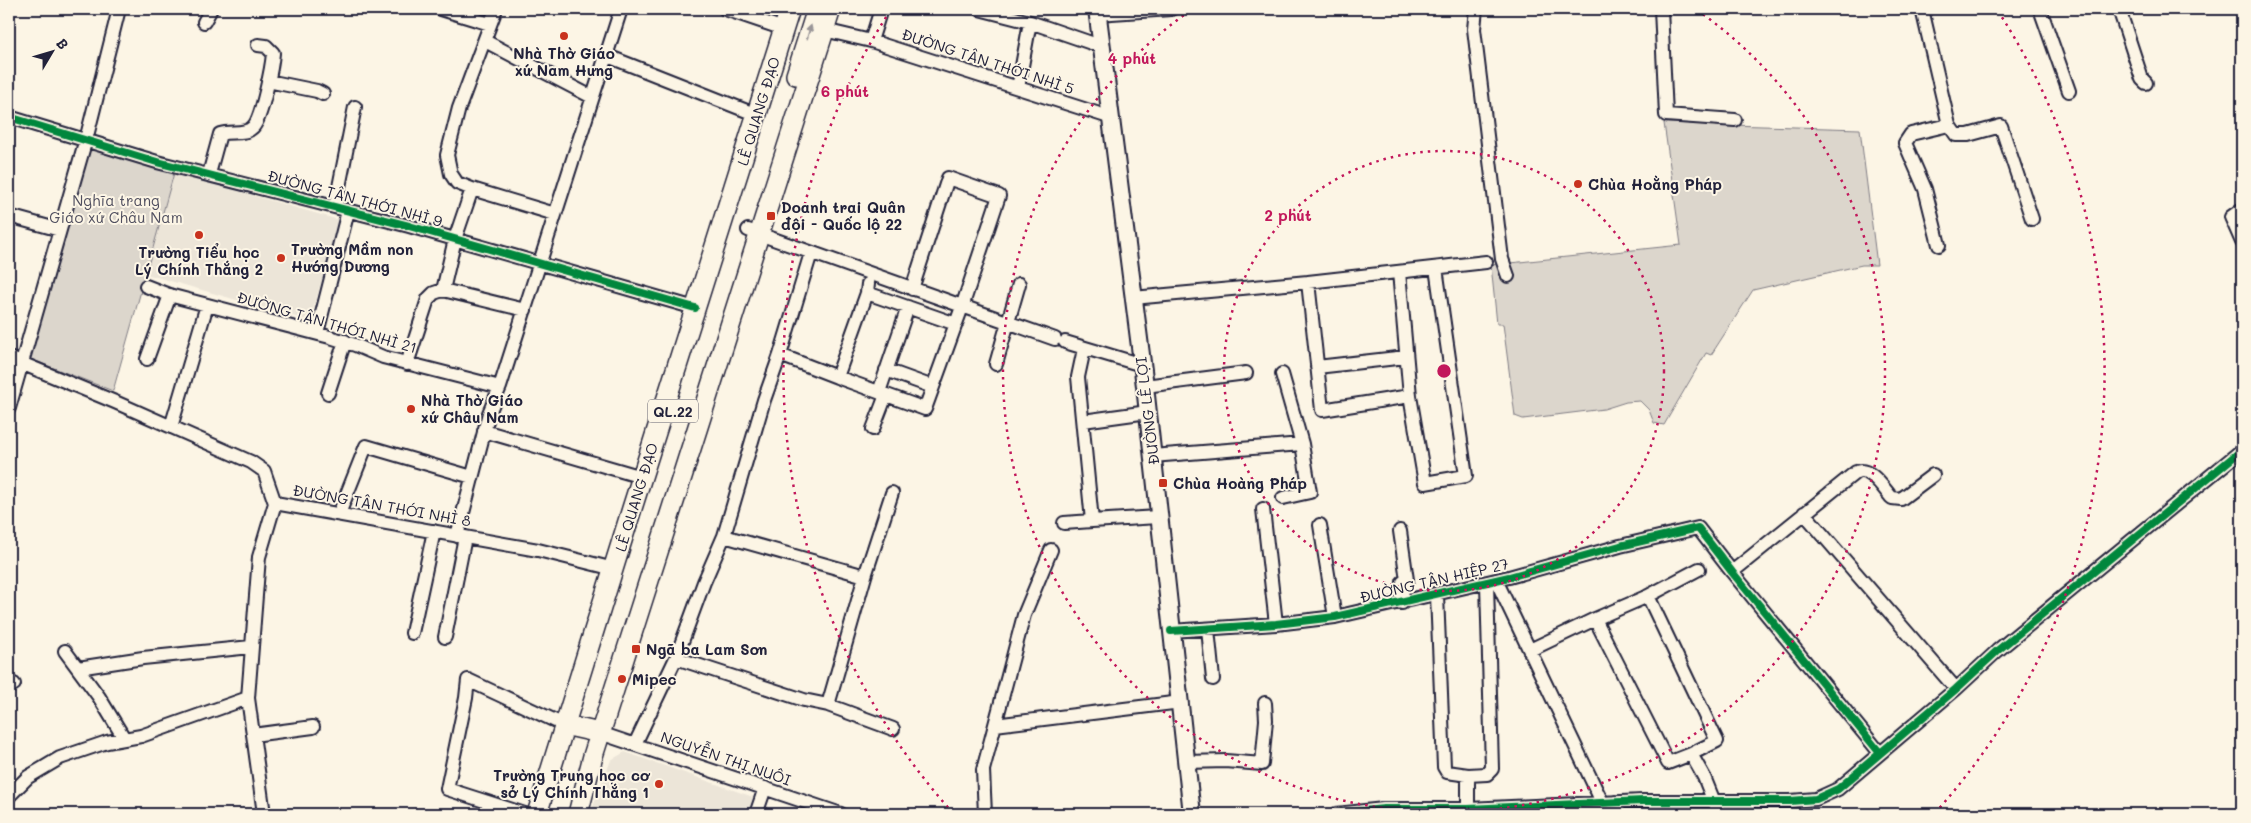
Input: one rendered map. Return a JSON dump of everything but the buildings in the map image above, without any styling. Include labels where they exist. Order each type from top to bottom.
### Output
[{"type":"highway","name":"LÊ QUANG ĐẠO","points":[[566,814],[614,569],[790,9]]},
{"type":"highway","name":"LÊ QUANG ĐẠO","points":[[537,814],[583,729],[800,9]]},
{"type":"highway","name":"LÊ QUANG ĐẠO","points":[[753,232],[817,9]]},
{"type":"highway","name":"LÊ QUANG ĐẠO","points":[[546,814],[583,729],[831,9]]},
{"type":"highway","name":"LÊ QUANG ĐẠO","points":[[578,814],[583,729]]},
{"type":"main road","name":"ĐƯỜNG LÊ LỢI","points":[[1097,12],[1145,386],[1192,814]]},
{"type":"street","points":[[9,408],[85,140],[119,9]]},
{"type":"street","points":[[204,22],[211,9]]},
{"type":"street","points":[[441,9],[490,24]]},
{"type":"street","points":[[496,9],[459,108],[447,155],[451,174],[457,183],[472,189],[555,214]]},
{"type":"street","points":[[445,637],[472,477],[489,413],[500,387],[621,9]]},
{"type":"street","points":[[724,9],[784,29]]},
{"type":"street","points":[[871,41],[880,9]]},
{"type":"street","points":[[979,9],[1030,22],[1103,47]]},
{"type":"street","points":[[1097,12],[1171,9]]},
{"type":"street","points":[[1476,9],[1474,29],[1484,116],[1502,259],[1508,276]]},
{"type":"street","points":[[1661,9],[1666,115],[1735,120]]},
{"type":"street","points":[[1922,9],[1949,125],[1956,135],[1968,135],[2001,126],[2032,219]]},
{"type":"street","points":[[2040,9],[2070,91]]},
{"type":"street","points":[[2119,9],[2142,79],[2146,83]]},
{"type":"street","points":[[1018,88],[1030,22]]},
{"type":"street","name":"ĐƯỜNG TÂN THỚI NHÌ 5","points":[[824,30],[871,41],[1112,118]]},
{"type":"street","points":[[485,41],[592,97]]},
{"type":"street","points":[[209,174],[220,134],[225,132],[244,132],[253,128],[264,102],[273,53],[266,46],[258,45]]},
{"type":"street","points":[[605,55],[757,115]]},
{"type":"street","points":[[268,81],[317,91],[323,94]]},
{"type":"street","points":[[335,207],[355,106]]},
{"type":"street","name":"ĐƯỜNG TÂN THỚI NHÌ 9","points":[[9,117],[157,162],[455,239],[695,308]]},
{"type":"street","points":[[1939,245],[1925,189],[1905,143],[1910,134],[1949,125]]},
{"type":"street","points":[[780,355],[925,409],[999,196],[948,178],[912,289]]},
{"type":"street","points":[[443,290],[455,239],[472,189]]},
{"type":"street","points":[[2242,209],[2231,217],[2242,242]]},
{"type":"street","points":[[317,334],[348,211]]},
{"type":"street","points":[[9,216],[60,230]]},
{"type":"street","points":[[753,232],[1060,341],[1142,366]]},
{"type":"street","points":[[635,744],[676,658],[704,582],[724,536],[764,400],[811,254]]},
{"type":"street","points":[[1133,298],[1308,282],[1486,262]]},
{"type":"street","points":[[1399,272],[1410,396],[1425,483],[1466,476],[1436,268]]},
{"type":"street","points":[[837,377],[867,293],[870,274]]},
{"type":"street","points":[[1308,282],[1322,410],[1410,396]]},
{"type":"street","points":[[996,364],[1019,284]]},
{"type":"street","name":"ĐƯỜNG TÂN THỚI NHÌ 21","points":[[146,286],[170,295],[345,341],[383,358],[500,387]]},
{"type":"street","points":[[407,364],[428,299],[434,293],[443,290],[525,310]]},
{"type":"street","points":[[867,293],[956,324]]},
{"type":"street","points":[[147,359],[170,295]]},
{"type":"street","points":[[171,427],[207,305]]},
{"type":"street","points":[[873,429],[886,370],[908,307]]},
{"type":"street","points":[[328,393],[345,341]]},
{"type":"street","points":[[1084,349],[1078,377],[1092,521]]},
{"type":"street","points":[[1317,366],[1406,357]]},
{"type":"street","name":"ĐƯỜNG TÂN THỚI NHÌ 8","points":[[9,358],[251,462],[261,468],[275,502],[538,550],[614,569]]},
{"type":"street","points":[[886,370],[933,387]]},
{"type":"street","points":[[1145,386],[1246,373]]},
{"type":"street","points":[[1282,374],[1302,444],[1310,492],[1283,498]]},
{"type":"street","points":[[1083,421],[1148,412]]},
{"type":"street","points":[[484,431],[642,477]]},
{"type":"street","points":[[1152,456],[1302,444]]},
{"type":"street","points":[[339,514],[366,446],[472,477]]},
{"type":"street","points":[[1336,814],[1384,809],[1468,809],[1609,802],[1790,801],[1816,799],[1838,789],[1956,689],[1997,651],[2242,450]]},
{"type":"street","points":[[1880,753],[1732,572],[1804,513],[1861,470],[1868,471],[1896,500],[1901,499],[1933,475]]},
{"type":"street","points":[[828,705],[865,576],[892,492]]},
{"type":"street","points":[[264,814],[248,698],[259,556],[275,502]]},
{"type":"street","points":[[1263,508],[1276,624]]},
{"type":"street","points":[[1804,513],[1956,689]]},
{"type":"street","points":[[1064,523],[1158,518]]},
{"type":"street","points":[[1320,525],[1335,617]]},
{"type":"street","name":"ĐƯỜNG TÂN HIỆP 27","points":[[1171,630],[1276,624],[1335,617],[1437,595],[1620,546],[1698,528],[1732,572]]},
{"type":"street","points":[[1400,531],[1407,580],[1403,582],[1402,603]]},
{"type":"street","points":[[412,633],[434,532]]},
{"type":"street","points":[[724,536],[865,576]]},
{"type":"street","points":[[984,814],[983,770],[1024,615],[1051,550]]},
{"type":"street","points":[[1530,650],[1648,596],[1698,569]]},
{"type":"street","points":[[1492,581],[1609,802],[1620,814]]},
{"type":"street","points":[[1437,595],[1444,767],[1447,772],[1468,775],[1488,774],[1492,769],[1492,581]]},
{"type":"street","points":[[1595,619],[1668,763],[1691,754],[1717,742],[1648,596]]},
{"type":"street","points":[[1208,629],[1213,679]]},
{"type":"street","points":[[78,668],[144,658],[251,647]]},
{"type":"street","points":[[65,651],[99,697],[124,738]]},
{"type":"street","points":[[676,658],[804,700],[828,705],[893,729]]},
{"type":"street","name":"NGUYỄN THỊ NUÔI","points":[[525,814],[447,789],[468,680],[583,729],[635,744],[765,788],[818,810],[841,814]]},
{"type":"street","points":[[9,796],[28,777],[60,758],[124,738],[141,736],[248,698]]},
{"type":"street","points":[[995,725],[1181,702]]},
{"type":"street","points":[[1186,762],[1262,764],[1266,720],[1265,702]]},
{"type":"street","points":[[253,735],[313,727]]},
{"type":"street","points":[[1691,754],[1704,777],[1719,814]]},
{"type":"street","points":[[1468,775],[1468,809]]},
{"type":"street","points":[[756,814],[765,788]]},
{"type":"shaded area","points":[[174,173],[339,220],[310,321],[146,274]]},
{"type":"shaded area","name":"Trường Trung học cơ sở Lý Chính Thắng 1","points":[[625,752],[756,798],[750,814],[590,814],[611,760]]},
{"type":"green space","points":[[1664,123],[1860,129],[1877,265],[1862,265],[1753,290],[1711,355],[1706,353],[1664,425],[1654,423],[1649,410],[1640,401],[1626,402],[1604,409],[1523,419],[1515,416],[1503,324],[1497,324],[1491,265],[1681,245]]},
{"type":"green space","name":"Nghĩa trang Giáo xứ Châu Nam","points":[[84,144],[174,173],[113,391],[28,358]]},
{"type":"cycle path","points":[[9,117],[157,162],[409,226],[695,308]]},
{"type":"cycle path","points":[[1336,814],[1384,809],[1468,809],[1643,801],[1790,801],[1816,799],[1838,789],[1956,689],[1997,651],[2242,450]]},
{"type":"cycle path","points":[[1171,631],[1276,624],[1335,617],[1509,577],[1620,546],[1698,528],[1880,753]]},
{"type":"place","name":"Nhà Thờ Giáo xứ Nam Hưng","points":[[564,36]]},
{"type":"place","name":"Chùa Hoằng Pháp","points":[[1578,184]]},
{"type":"place","name":"Doanh trại Quân đội - Quốc lộ 22","points":[[771,216]]},
{"type":"place","name":"Trường Tiểu học Lý Chính Thắng 2","points":[[199,235]]},
{"type":"place","name":"Trường Mầm non Hướng Dương","points":[[281,258]]},
{"type":"place","name":"Nhà Thờ Giáo xứ Châu Nam","points":[[411,409]]},
{"type":"place","name":"Chùa Hoàng Pháp","points":[[1163,483]]},
{"type":"place","name":"Ngã ba Lam Sơn","points":[[636,649]]},
{"type":"place","name":"Mipec","points":[[622,679]]},
{"type":"place","name":"Trường Trung học cơ sở Lý Chính Thắng 1","points":[[659,784]]}]
